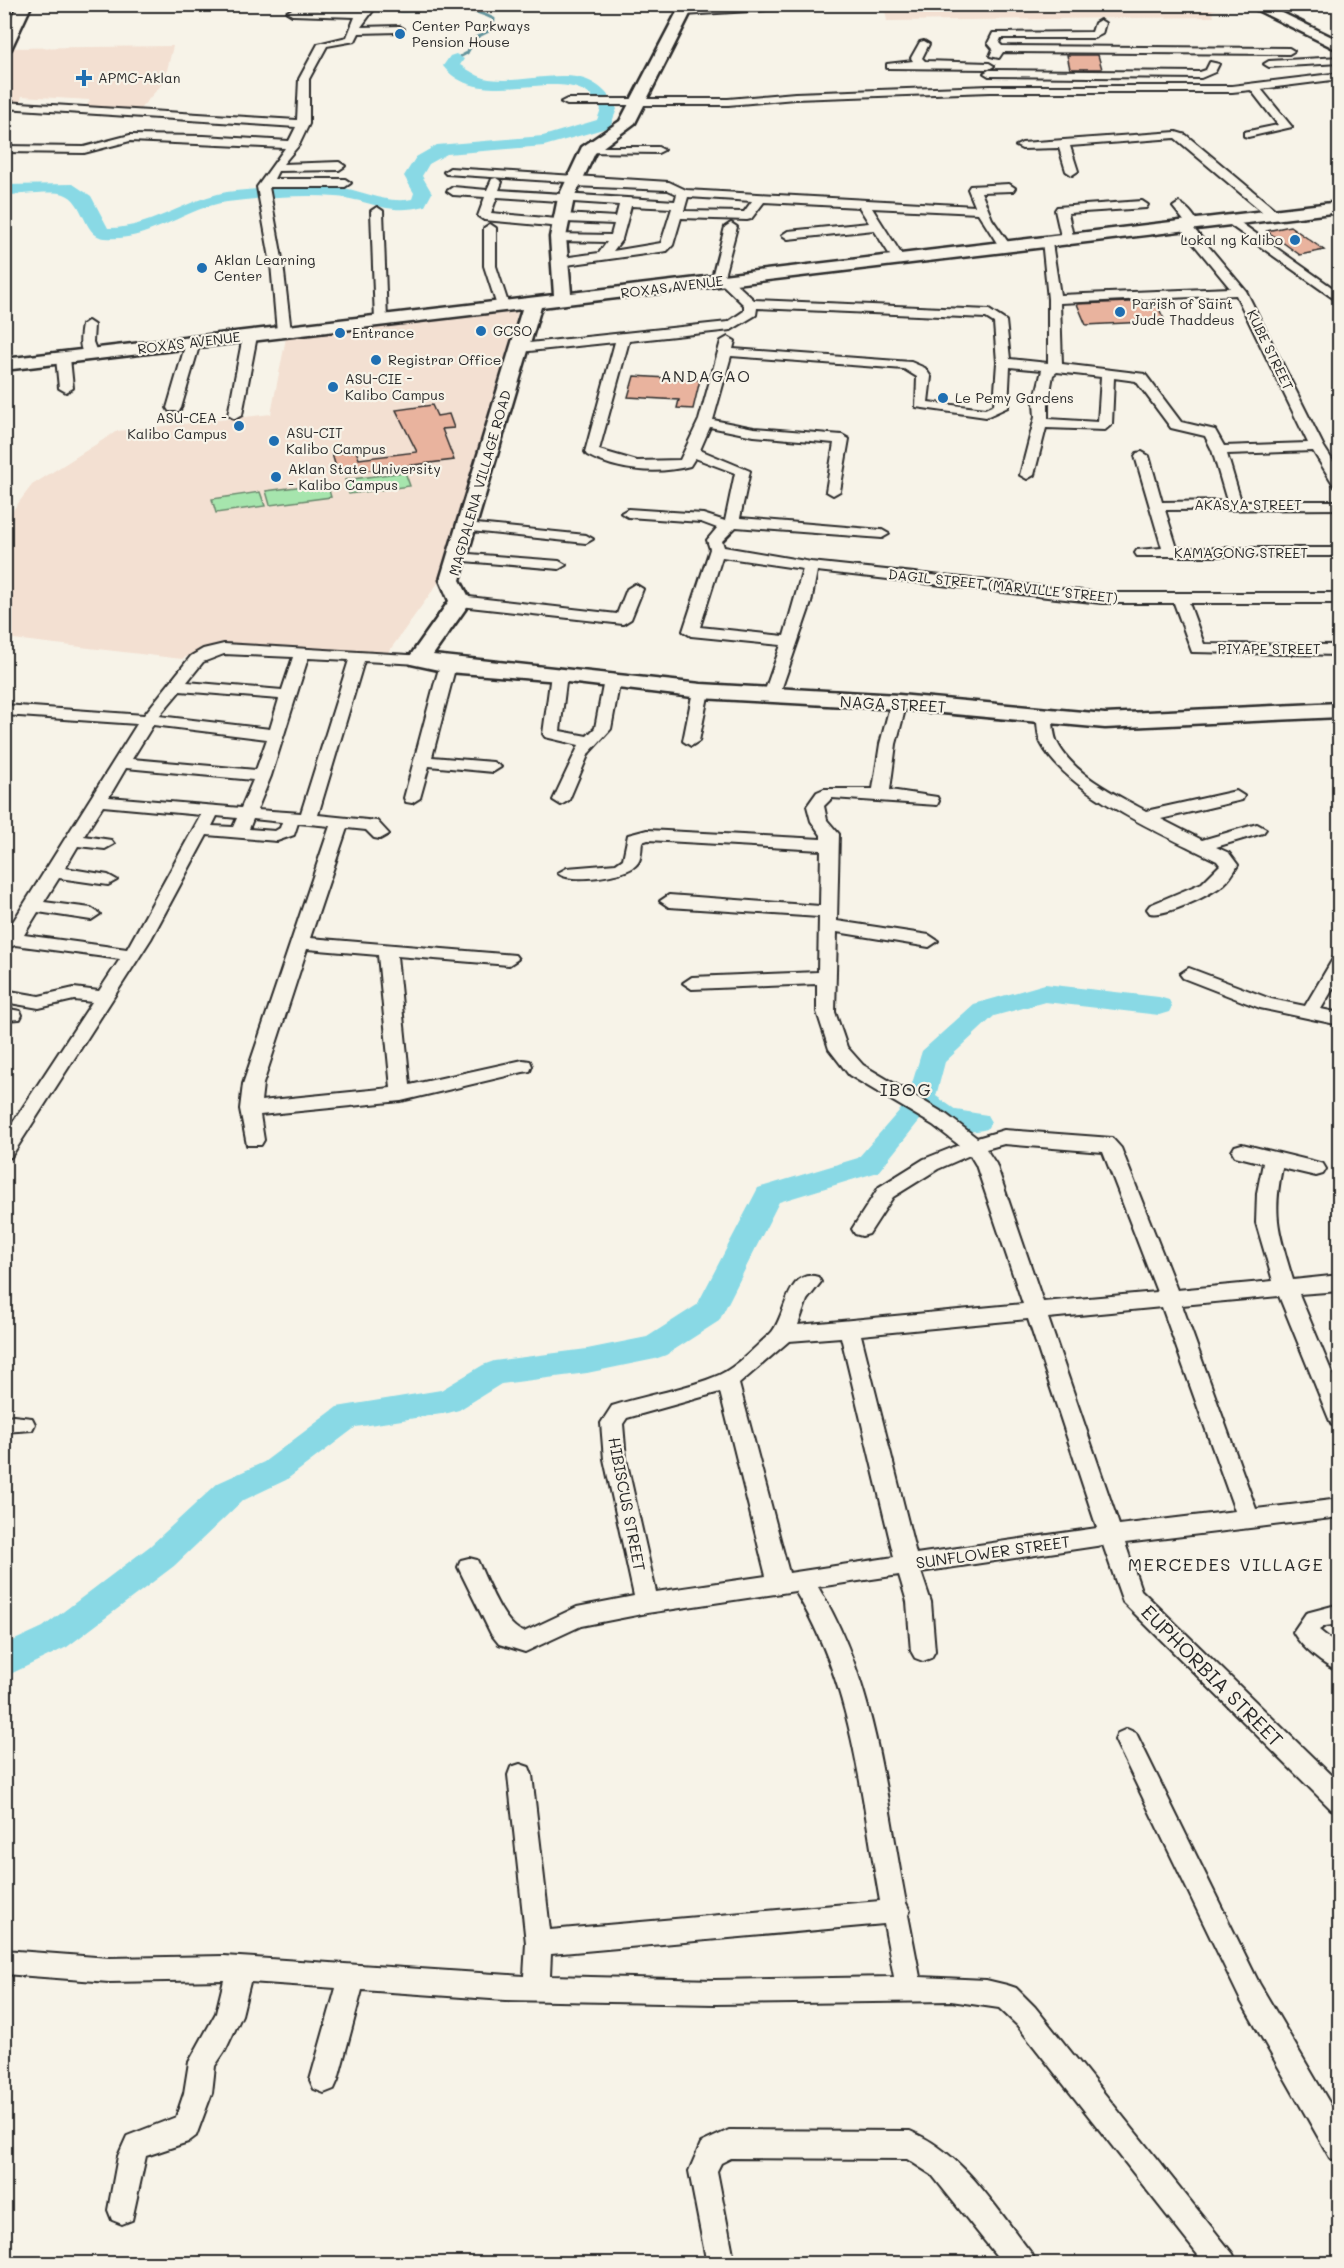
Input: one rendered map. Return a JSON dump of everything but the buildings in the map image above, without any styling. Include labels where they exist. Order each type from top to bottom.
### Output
[{"type":"street","points":[[4,49],[24,4]]},
{"type":"street","points":[[284,332],[277,264],[264,192],[266,182],[293,145],[303,124],[304,79],[322,44],[349,40],[363,14],[373,4]]},
{"type":"street","points":[[563,299],[559,262],[560,226],[566,198],[588,150],[627,123],[635,102],[683,8],[814,4]]},
{"type":"street","points":[[1252,4],[1340,47]]},
{"type":"street","points":[[1267,12],[1313,4]]},
{"type":"street","points":[[292,12],[363,14]]},
{"type":"street","points":[[1100,23],[1097,34],[1094,35],[997,35],[993,43],[999,49],[1289,51]]},
{"type":"street","points":[[354,30],[399,29]]},
{"type":"street","points":[[922,64],[916,58],[924,44]]},
{"type":"street","points":[[990,89],[989,69],[999,49]]},
{"type":"street","points":[[891,66],[922,64],[989,69],[1201,75],[1210,72],[1220,64],[1195,52]]},
{"type":"street","points":[[1261,64],[1340,60]]},
{"type":"street","points":[[567,102],[728,102],[795,96],[990,89],[1255,88],[1340,76]]},
{"type":"street","points":[[1248,134],[1286,127],[1255,88]]},
{"type":"street","points":[[4,105],[303,124]]},
{"type":"street","points":[[1022,146],[1168,135],[1182,137],[1274,215]]},
{"type":"street","points":[[4,149],[84,150],[130,138],[204,139],[293,145]]},
{"type":"street","points":[[1062,144],[1072,171]]},
{"type":"street","points":[[588,150],[658,150]]},
{"type":"street","points":[[274,168],[339,166]]},
{"type":"street","points":[[450,172],[669,186],[679,189],[680,204],[665,247],[559,262]]},
{"type":"street","points":[[499,175],[484,216],[486,218],[560,226],[616,239]]},
{"type":"street","points":[[266,182],[345,183]]},
{"type":"street","points":[[1006,248],[982,210],[972,185],[1009,188]]},
{"type":"street","points":[[453,191],[680,204],[760,198],[982,210]]},
{"type":"street","points":[[680,204],[747,216],[751,214],[760,198]]},
{"type":"street","points":[[603,256],[616,239],[626,202]]},
{"type":"street","points":[[863,204],[899,260]]},
{"type":"street","points":[[1068,241],[1060,204],[1142,205]]},
{"type":"street","name":"KUBE STREET","points":[[1179,207],[1240,291],[1317,447],[1340,484]]},
{"type":"street","name":"ROXAS AVENUE","points":[[4,365],[1068,241],[1340,207]]},
{"type":"street","points":[[377,211],[381,321]]},
{"type":"street","points":[[1231,220],[1340,299]]},
{"type":"street","points":[[560,226],[621,221]]},
{"type":"street","points":[[788,235],[876,226]]},
{"type":"street","points":[[725,352],[906,365],[920,371],[924,377],[921,404],[925,406],[986,413],[1001,407],[1004,362],[1000,321],[989,314],[750,304],[721,281],[730,227]]},
{"type":"street","points":[[490,228],[490,266],[503,306]]},
{"type":"street","points":[[1046,243],[1054,299],[1055,367]]},
{"type":"street","points":[[1054,299],[1240,291]]},
{"type":"street","name":"MAGDALENA VILLAGE ROAD","points":[[419,658],[460,601],[450,580],[533,303]]},
{"type":"street","points":[[520,348],[731,326],[751,312],[750,304]]},
{"type":"street","points":[[88,325],[86,342],[91,355]]},
{"type":"street","points":[[623,337],[592,452],[604,459],[663,466],[685,463],[692,452],[705,422],[731,326]]},
{"type":"street","points":[[236,414],[250,336]]},
{"type":"street","points":[[174,408],[193,343]]},
{"type":"street","points":[[63,358],[66,388]]},
{"type":"street","points":[[1004,362],[1140,377],[1176,425],[1210,433],[1219,450],[1235,504]]},
{"type":"street","points":[[1028,475],[1040,423],[1047,373],[1055,367]]},
{"type":"street","points":[[1040,423],[1100,427],[1105,424],[1108,373]]},
{"type":"street","points":[[705,422],[754,432],[842,439],[833,491]]},
{"type":"street","points":[[1219,450],[1317,447]]},
{"type":"street","points":[[692,452],[743,471],[728,524],[714,540],[717,549],[691,631],[789,641]]},
{"type":"street","points":[[1142,456],[1146,476],[1171,553]]},
{"type":"street","name":"AKASYA STREET","points":[[1157,506],[1340,505]]},
{"type":"street","points":[[628,513],[704,518],[728,524],[882,534]]},
{"type":"street","points":[[465,527],[586,539]]},
{"type":"street","name":"DAGIL STREET (MARVILLE STREET)","points":[[717,549],[733,556],[811,566],[1101,598],[1340,598]]},
{"type":"street","name":"KAMAGONG STREET","points":[[1142,553],[1340,552]]},
{"type":"street","points":[[457,557],[559,565]]},
{"type":"street","points":[[771,696],[803,603],[811,566]]},
{"type":"street","points":[[460,601],[623,619],[635,589]]},
{"type":"street","name":"PIYAPE STREET","points":[[1180,598],[1198,649],[1340,650]]},
{"type":"street","points":[[130,955],[8,942],[33,906],[148,720],[197,659],[209,652],[224,650],[419,658],[448,665],[433,708],[423,761],[412,798]]},
{"type":"street","points":[[239,833],[250,812],[263,776],[302,653]]},
{"type":"street","points":[[203,830],[239,833],[258,842],[284,835],[300,818],[358,656]]},
{"type":"street","name":"NAGA STREET","points":[[448,665],[559,674],[701,691],[899,702],[1105,722],[1340,710]]},
{"type":"street","points":[[559,674],[551,734],[591,742]]},
{"type":"street","points":[[561,801],[578,759],[603,729],[612,680]]},
{"type":"street","points":[[175,686],[289,695]]},
{"type":"street","points":[[691,741],[701,691]]},
{"type":"street","points":[[881,794],[888,744],[899,702]]},
{"type":"street","points":[[4,710],[148,720],[275,735]]},
{"type":"street","points":[[1044,716],[1049,744],[1066,763],[1097,789],[1143,817],[1223,857],[1229,865],[1225,874],[1210,886],[1156,909]]},
{"type":"street","points":[[423,761],[493,767]]},
{"type":"street","points":[[121,763],[263,776]]},
{"type":"street","points":[[931,801],[881,794],[830,793],[814,806],[815,815],[830,834],[831,845],[825,1012],[838,1049],[856,1070],[940,1120],[974,1146]]},
{"type":"street","points":[[1143,817],[1236,796]]},
{"type":"street","points":[[98,801],[250,812],[371,825],[380,834]]},
{"type":"street","points":[[4,1152],[104,998],[213,810]]},
{"type":"street","points":[[254,1140],[250,1109],[253,1084],[340,822]]},
{"type":"street","points":[[1201,846],[1257,829]]},
{"type":"street","points":[[567,873],[621,869],[631,861],[634,839],[647,835],[831,845]]},
{"type":"street","points":[[74,840],[105,844]]},
{"type":"street","points":[[54,872],[108,880]]},
{"type":"street","points":[[669,901],[828,919],[929,941]]},
{"type":"street","points":[[33,906],[91,914]]},
{"type":"street","points":[[301,943],[509,959]]},
{"type":"street","points":[[387,950],[401,1094]]},
{"type":"street","points":[[1310,1012],[1340,961]]},
{"type":"street","points":[[1189,974],[1267,1004],[1340,1019]]},
{"type":"street","points":[[692,983],[828,978]]},
{"type":"street","points":[[4,996],[39,1002],[74,994],[104,998]]},
{"type":"street","points":[[250,1109],[401,1094],[523,1066]]},
{"type":"street","points":[[862,1229],[886,1192],[931,1164],[974,1146],[1004,1137],[1105,1143],[1111,1148],[1170,1300],[1249,1520]]},
{"type":"street","name":"EUPHORBIA STREET","points":[[974,1146],[986,1164],[1131,1595],[1340,1801]]},
{"type":"street","points":[[1242,1151],[1316,1169]]},
{"type":"street","points":[[1274,1160],[1267,1193],[1266,1223],[1286,1289],[1340,1419]]},
{"type":"street","points":[[811,1282],[798,1296],[784,1334],[1340,1283]]},
{"type":"street","points":[[849,1328],[907,1565],[919,1602],[922,1652]]},
{"type":"street","name":"HIBISCUS STREET","points":[[647,1604],[615,1459],[612,1423],[620,1413],[728,1381],[784,1334]]},
{"type":"street","points":[[728,1381],[790,1582],[832,1636],[854,1693],[874,1782],[909,1988]]},
{"type":"street","name":"SUNFLOWER STREET","points":[[469,1567],[507,1637],[525,1642],[577,1617],[647,1604],[1111,1535],[1340,1508]]},
{"type":"street","points":[[1340,1614],[1322,1616],[1310,1622],[1305,1632],[1340,1662]]},
{"type":"street","points":[[1127,1740],[1250,1992],[1340,2148]]},
{"type":"street","points":[[520,1775],[538,1943],[536,1988]]},
{"type":"street","points":[[538,1943],[897,1911]]},
{"type":"street","points":[[4,1962],[109,1970],[224,1968],[239,1971],[536,1988],[715,1992],[909,1988],[975,1990],[1007,1997],[1026,2016],[1223,2264]]},
{"type":"street","points":[[122,2210],[132,2156],[137,2146],[178,2132],[192,2116],[202,2062],[216,2042],[229,2015],[239,1971]]},
{"type":"street","points":[[324,2080],[352,1978]]},
{"type":"street","points":[[721,2264],[703,2171],[711,2153],[729,2144],[910,2145],[942,2165],[1022,2264]]},
{"type":"shaded area","points":[[884,4],[1237,5],[1212,10],[1214,17],[887,21]]},
{"type":"shaded area","name":"APMC-Aklan","points":[[173,46],[164,82],[139,110],[86,108],[90,100],[22,96],[20,103],[5,103],[5,53],[7,48]]},
{"type":"shaded area","name":"Aklan State University - Kalibo Campus","points":[[519,308],[448,563],[443,576],[387,654],[208,646],[182,659],[5,638],[4,522],[32,485],[117,431],[271,414],[286,338]]},
{"type":"green space","points":[[405,472],[410,486],[349,494],[345,480]]},
{"type":"green space","points":[[327,483],[331,497],[270,505],[266,491]]},
{"type":"green space","points":[[260,492],[265,506],[216,513],[212,499]]},
{"type":"waterway","points":[[173,4],[196,4]]},
{"type":"waterway","points":[[400,4],[401,11],[460,9],[494,19],[493,29],[475,38],[467,53],[456,59]]},
{"type":"waterway","points":[[456,59],[451,66],[483,83],[568,81],[596,90],[606,101]]},
{"type":"waterway","points":[[268,194],[329,191],[349,193],[387,205],[407,205],[419,202],[423,193],[413,176],[422,161],[443,149],[544,141],[604,123],[609,109],[606,103]]},
{"type":"waterway","points":[[4,190],[67,188],[85,200],[102,233],[129,232],[208,201],[259,194]]},
{"type":"waterway","points":[[921,1099],[932,1058],[984,1010],[1045,993],[1159,1006]]},
{"type":"waterway","points":[[920,1103],[921,1099]]},
{"type":"waterway","points":[[921,1099],[949,1119],[977,1122]]},
{"type":"waterway","points":[[4,1662],[55,1637],[162,1556],[230,1492],[275,1471],[348,1416],[448,1401],[494,1373],[587,1361],[655,1347],[708,1313],[768,1195],[868,1165],[913,1111]]},
{"type":"place","name":"Center Parkways Pension House","points":[[400,34]]},
{"type":"place","name":"APMC-Aklan","points":[[84,78]]},
{"type":"place","name":"Lokal ng Kalibo","points":[[1295,240]]},
{"type":"place","name":"Aklan Learning Center","points":[[202,268]]},
{"type":"place","name":"Parish of Saint Jude Thaddeus","points":[[1120,312]]},
{"type":"place","name":"GCSO","points":[[481,331]]},
{"type":"place","name":"Entrance","points":[[340,333]]},
{"type":"place","name":"Registrar Office","points":[[376,360]]},
{"type":"place","name":"ASU-CIE - Kalibo Campus","points":[[333,387]]},
{"type":"place","name":"Le Pemy Gardens","points":[[943,398]]},
{"type":"place","name":"ASU-CEA - Kalibo Campus","points":[[239,426]]},
{"type":"place","name":"ASU-CIT Kalibo Campus","points":[[274,441]]},
{"type":"place","name":"Aklan State University - Kalibo Campus","points":[[276,477]]},
{"type":"district","name":"ANDAGAO","points":[[706,376]]},
{"type":"district","name":"IBOG","points":[[906,1090]]},
{"type":"district","name":"MERCEDES VILLAGE","points":[[1226,1565]]}]
